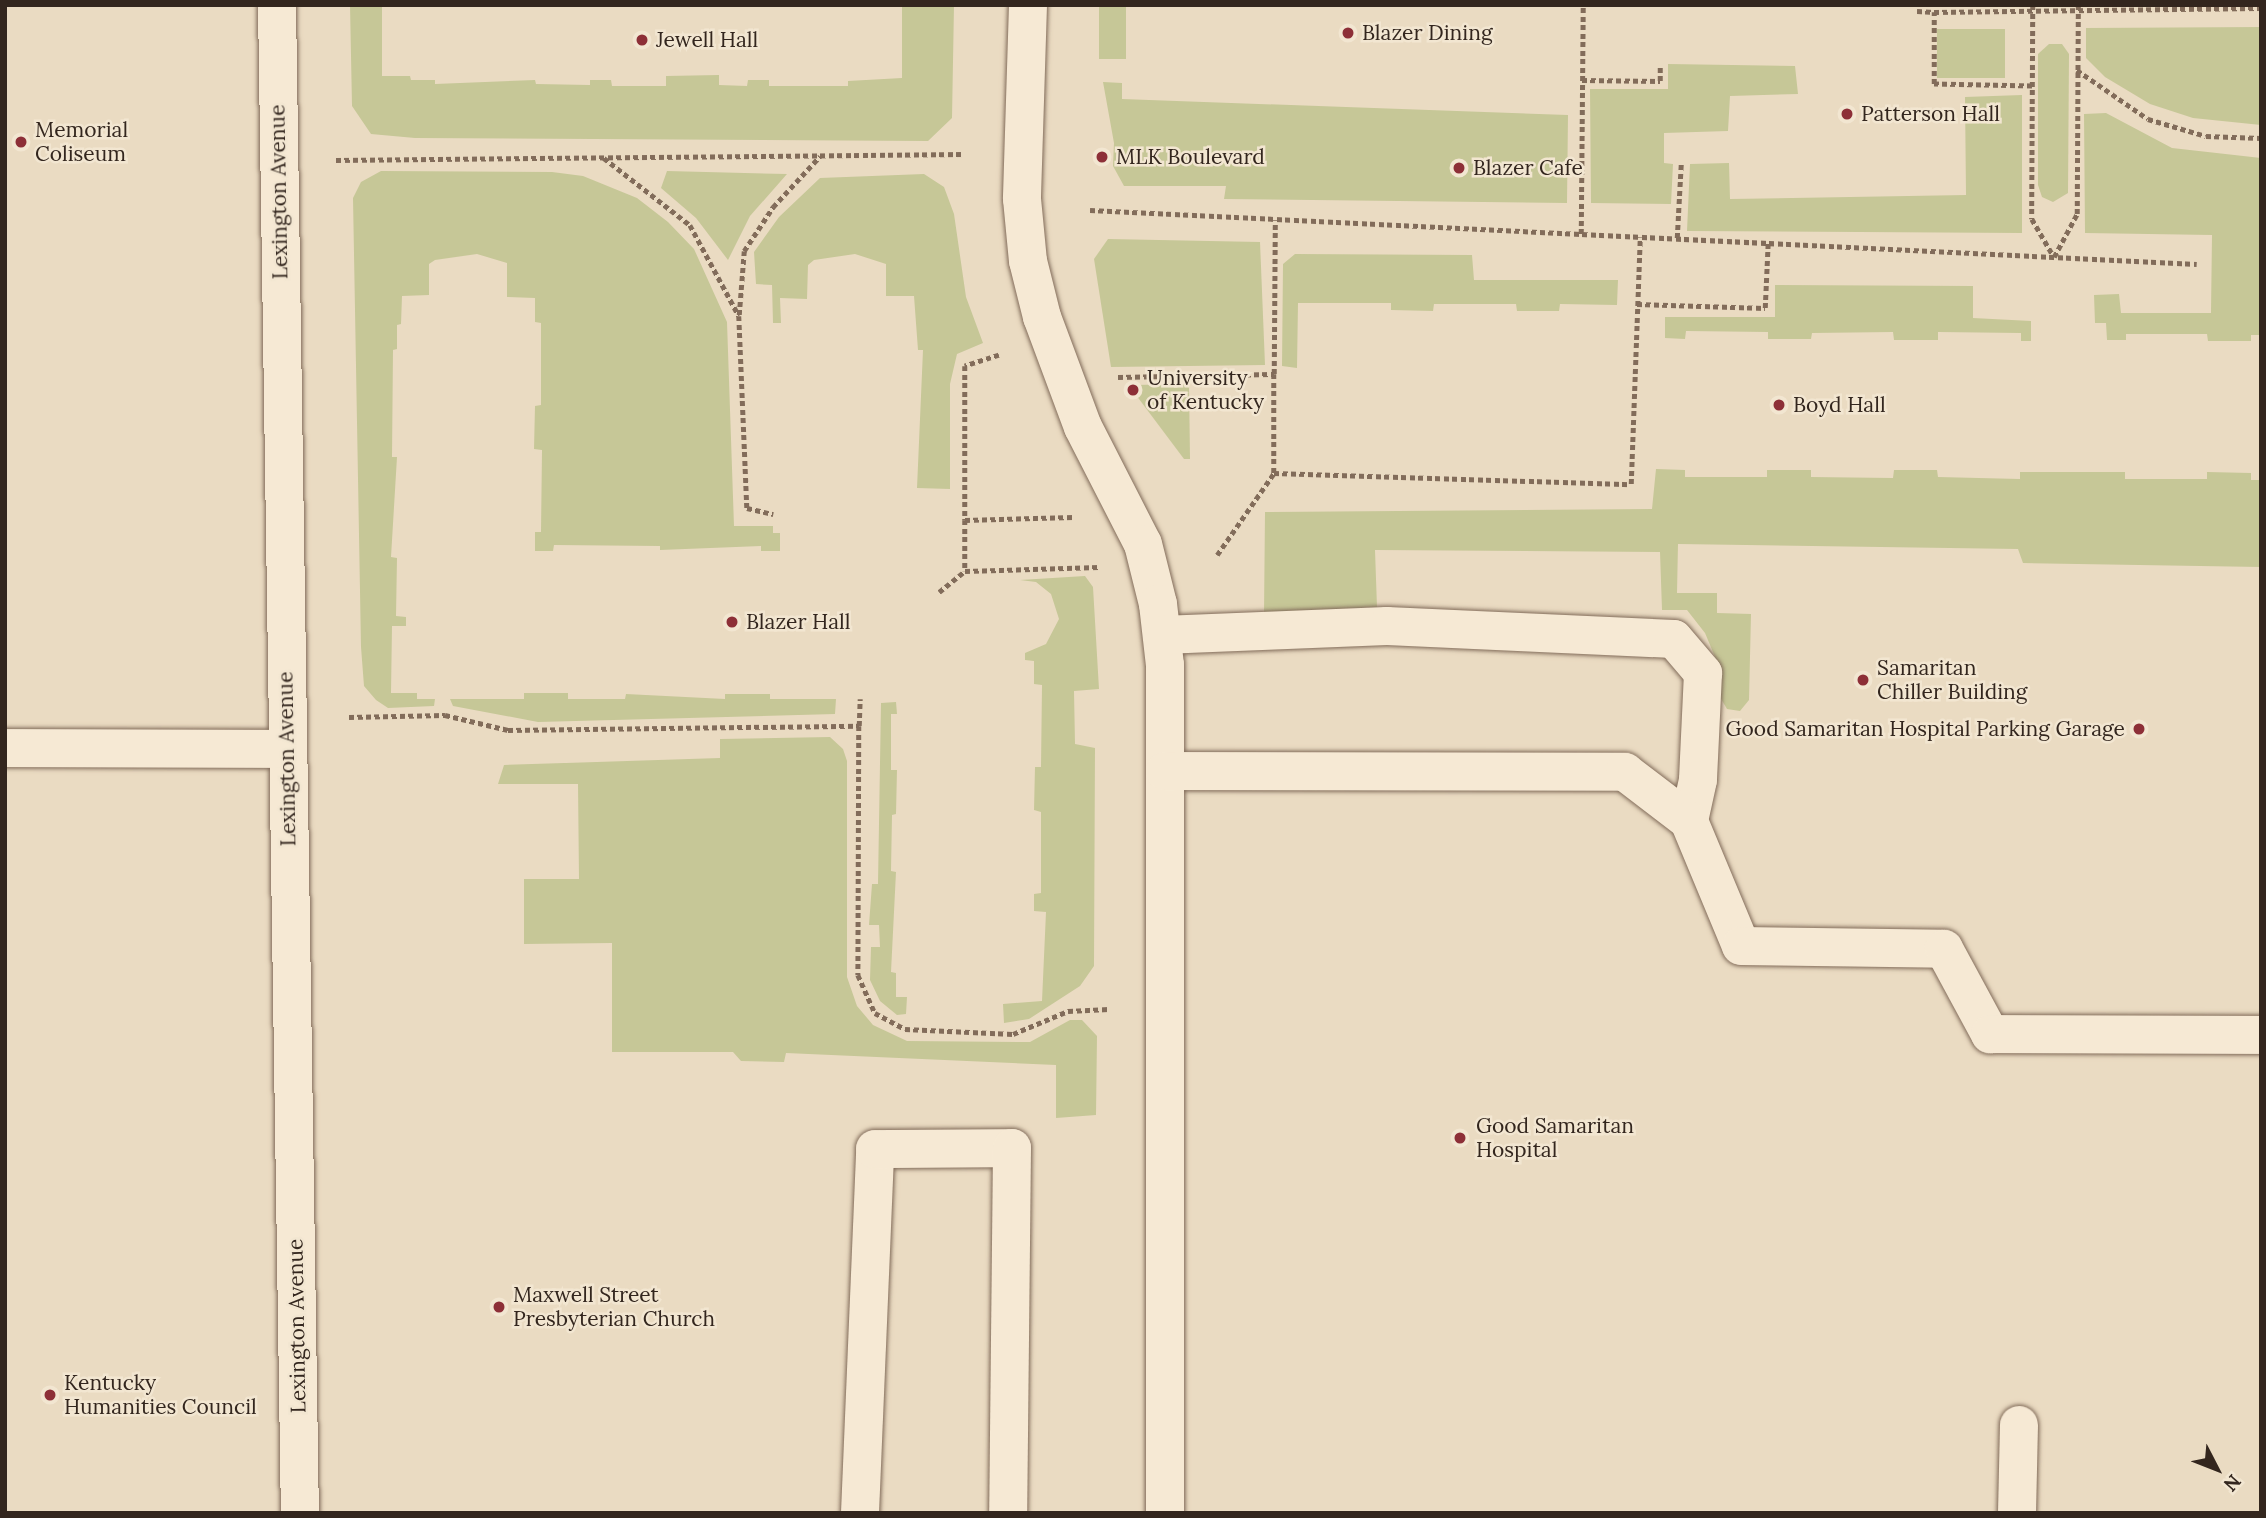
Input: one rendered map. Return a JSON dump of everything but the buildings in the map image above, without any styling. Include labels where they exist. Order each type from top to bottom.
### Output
[{"type":"street","name":"Lexington Avenue","points":[[277,5],[300,1513]]},
{"type":"street","points":[[1028,5],[1022,199],[1028,261],[1042,317],[1083,427],[1143,544],[1162,635],[1165,771],[1165,1513]]},
{"type":"street","points":[[1162,635],[1387,626],[1674,639],[1703,673],[1698,780],[1689,821]]},
{"type":"street","points":[[5,748],[287,749]]},
{"type":"street","points":[[1165,771],[1625,772],[1689,821],[1741,946],[1944,949],[1990,1034],[2261,1035]]},
{"type":"street","points":[[860,1513],[875,1149],[1012,1148],[1008,1513]]},
{"type":"street","points":[[2017,1513],[2020,1424]]},
{"type":"path","points":[[1581,234],[1583,5]]},
{"type":"path","points":[[2054,257],[2077,214],[2078,7]]},
{"type":"path","points":[[1917,11],[2078,7],[2261,8]]},
{"type":"path","points":[[2033,8],[2032,219],[2054,257]]},
{"type":"path","points":[[1934,12],[1934,84],[2032,86]]},
{"type":"path","points":[[1582,80],[1660,81],[1660,64]]},
{"type":"path","points":[[2077,70],[2148,118],[2206,136],[2261,138]]},
{"type":"path","points":[[336,160],[965,154]]},
{"type":"path","points":[[773,514],[747,508],[739,316],[744,251],[773,207],[820,156]]},
{"type":"path","points":[[604,158],[690,225],[739,316]]},
{"type":"path","points":[[1677,238],[1681,164]]},
{"type":"path","points":[[1090,210],[2197,264]]},
{"type":"path","points":[[1217,555],[1274,473],[1275,220]]},
{"type":"path","points":[[1274,473],[1631,484],[1640,237]]},
{"type":"path","points":[[1637,304],[1765,308],[1768,243]]},
{"type":"path","points":[[965,571],[965,366],[999,355]]},
{"type":"path","points":[[1116,377],[1274,374]]},
{"type":"path","points":[[965,520],[1085,517]]},
{"type":"path","points":[[939,592],[965,571],[1108,567]]},
{"type":"path","points":[[860,699],[858,975],[875,1013],[905,1029],[1013,1034],[1068,1011],[1109,1009]]},
{"type":"path","points":[[349,717],[444,715],[508,730],[859,726]]},
{"type":"green space","points":[[350,5],[382,5],[382,76],[410,76],[411,80],[435,80],[435,84],[535,80],[536,84],[590,85],[590,80],[611,80],[612,86],[666,86],[666,76],[719,75],[719,85],[747,86],[748,80],[769,80],[769,86],[848,86],[848,81],[902,78],[902,5],[954,5],[952,118],[928,141],[415,138],[371,134],[352,106]]},
{"type":"green space","points":[[1099,5],[1126,5],[1126,59],[1099,59]]},
{"type":"green space","points":[[2261,27],[2261,125],[2193,118],[2150,104],[2105,77],[2086,58],[2086,28]]},
{"type":"green space","points":[[1937,29],[2005,29],[2005,78],[1937,78]]},
{"type":"green space","points":[[2049,44],[2062,44],[2069,54],[2068,193],[2053,202],[2042,197],[2038,185],[2038,54]]},
{"type":"green space","points":[[1668,64],[1795,66],[1798,94],[1730,96],[1728,131],[1664,133],[1664,163],[1673,164],[1671,204],[1591,203],[1590,89],[1668,89]]},
{"type":"green space","points":[[1103,82],[1122,83],[1122,99],[1568,115],[1567,203],[1224,199],[1226,186],[1124,186],[1113,166],[1114,143]]},
{"type":"green space","points":[[2022,95],[2022,233],[1687,231],[1690,164],[1729,163],[1730,199],[1966,195],[1965,97]]},
{"type":"green space","points":[[2106,113],[2172,148],[2261,158],[2261,335],[2251,335],[2251,341],[2208,341],[2207,334],[2126,334],[2126,340],[2107,340],[2106,323],[2095,323],[2094,295],[2119,294],[2121,313],[2211,313],[2212,235],[2085,233],[2084,114]]},
{"type":"green space","points":[[381,171],[552,172],[583,176],[637,198],[668,222],[694,249],[727,322],[734,526],[773,526],[773,533],[780,533],[780,551],[761,551],[761,546],[660,550],[660,546],[554,545],[553,551],[535,551],[535,532],[541,532],[542,450],[534,449],[535,406],[541,405],[541,323],[535,322],[535,298],[507,297],[507,263],[477,254],[435,260],[429,264],[429,295],[402,296],[401,324],[397,325],[397,349],[393,350],[392,457],[397,457],[391,557],[397,558],[396,616],[406,617],[406,626],[392,626],[391,693],[417,693],[417,699],[435,699],[434,706],[388,708],[376,700],[364,686],[361,647],[353,198],[361,182]]},
{"type":"green space","points":[[667,171],[787,174],[750,216],[728,260],[696,218],[661,188]]},
{"type":"green space","points":[[924,174],[944,187],[954,214],[966,297],[983,343],[957,354],[950,384],[950,489],[917,488],[923,350],[918,350],[914,296],[886,296],[886,264],[855,254],[814,260],[808,265],[807,299],[780,298],[781,323],[773,323],[772,285],[756,284],[754,252],[779,217],[820,178]]},
{"type":"green space","points":[[1108,239],[1260,242],[1265,365],[1111,367],[1094,259]]},
{"type":"green space","points":[[1295,254],[1472,255],[1474,280],[1618,280],[1617,305],[1560,304],[1559,311],[1517,311],[1516,304],[1434,304],[1433,311],[1391,310],[1391,303],[1298,303],[1297,368],[1282,366],[1283,264]]},
{"type":"green space","points":[[1775,285],[1973,286],[1973,318],[2031,321],[2031,341],[2021,341],[2021,333],[1938,332],[1938,340],[1894,340],[1893,332],[1812,333],[1811,339],[1768,339],[1768,332],[1686,331],[1685,339],[1665,338],[1665,317],[1775,317]]},
{"type":"green space","points":[[1189,384],[1190,459],[1184,459],[1133,391],[1134,385]]},
{"type":"green space","points":[[1656,469],[1685,470],[1685,477],[1767,477],[1767,470],[1811,470],[1811,477],[1893,478],[1894,470],[1937,470],[1938,477],[2020,479],[2020,472],[2125,472],[2125,479],[2207,479],[2207,472],[2251,473],[2251,480],[2261,480],[2261,567],[2023,563],[2018,549],[1678,544],[1677,593],[1717,593],[1717,613],[1751,614],[1749,700],[1740,711],[1727,709],[1720,697],[1721,671],[1705,633],[1687,610],[1662,610],[1660,552],[1375,550],[1377,607],[1264,613],[1265,512],[1652,509]]},
{"type":"green space","points":[[1085,576],[1093,587],[1099,689],[1074,691],[1075,744],[1095,748],[1094,966],[1080,986],[1029,1019],[1004,1023],[1003,1004],[1042,1001],[1046,912],[1034,911],[1034,894],[1041,893],[1041,812],[1034,810],[1035,767],[1041,767],[1042,685],[1034,684],[1034,661],[1025,660],[1025,653],[1046,644],[1059,619],[1051,594],[1036,582],[1020,580]]},
{"type":"green space","points":[[524,693],[568,693],[568,699],[625,699],[626,694],[725,699],[725,694],[770,694],[770,699],[836,699],[835,714],[538,722],[453,706],[450,699],[524,699]]},
{"type":"green space","points":[[896,702],[897,714],[891,714],[891,770],[897,770],[896,814],[892,815],[891,871],[896,872],[891,972],[896,973],[896,997],[907,997],[906,1014],[897,1015],[880,1001],[870,980],[871,947],[880,947],[879,925],[869,925],[872,884],[878,884],[881,703]]},
{"type":"green space","points":[[830,737],[843,749],[847,761],[847,977],[857,1006],[873,1025],[907,1041],[1030,1042],[1070,1020],[1082,1020],[1097,1036],[1096,1115],[1056,1118],[1056,1065],[786,1053],[784,1062],[741,1061],[733,1052],[612,1052],[612,943],[524,944],[524,879],[579,879],[578,784],[498,784],[504,765],[720,758],[720,739]]},
{"type":"place","name":"Blazer Dining","points":[[1348,33]]},
{"type":"place","name":"Jewell Hall","points":[[642,40]]},
{"type":"place","name":"Patterson Hall","points":[[1847,114]]},
{"type":"place","name":"Memorial Coliseum","points":[[21,142]]},
{"type":"place","name":"MLK Boulevard","points":[[1102,157]]},
{"type":"place","name":"Blazer Cafe","points":[[1459,168]]},
{"type":"place","name":"University of Kentucky","points":[[1133,390]]},
{"type":"place","name":"Boyd Hall","points":[[1779,405]]},
{"type":"place","name":"Blazer Hall","points":[[732,622]]},
{"type":"place","name":"Samaritan Chiller Building","points":[[1863,680]]},
{"type":"place","name":"Good Samaritan Hospital Parking Garage","points":[[2139,729]]},
{"type":"place","name":"Good Samaritan Hospital","points":[[1460,1138]]},
{"type":"place","name":"Maxwell Street Presbyterian Church","points":[[499,1307]]},
{"type":"place","name":"Kentucky Humanities Council","points":[[50,1395]]}]
